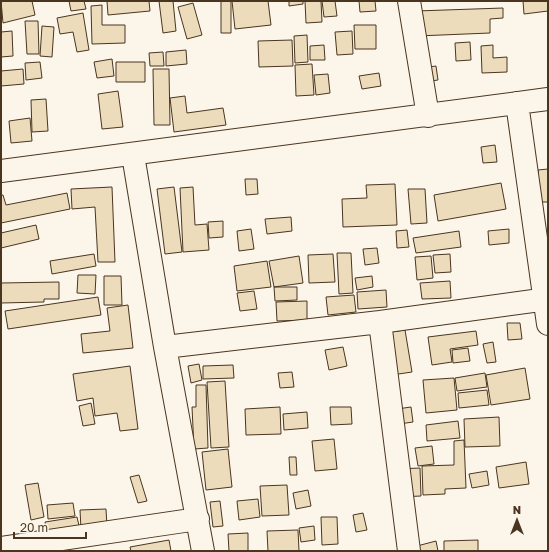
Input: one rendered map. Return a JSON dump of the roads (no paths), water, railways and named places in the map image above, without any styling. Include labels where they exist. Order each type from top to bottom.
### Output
[{"type":"street","points":[[408,1],[428,116]]},
{"type":"street","points":[[1,172],[548,99]]},
{"type":"street","points":[[517,103],[546,299],[548,324]]},
{"type":"street","points":[[133,155],[165,347],[203,551]]},
{"type":"street","points":[[165,347],[380,322],[546,299]]},
{"type":"street","points":[[380,322],[409,551]]},
{"type":"street","points":[[1,548],[198,518]]}]
